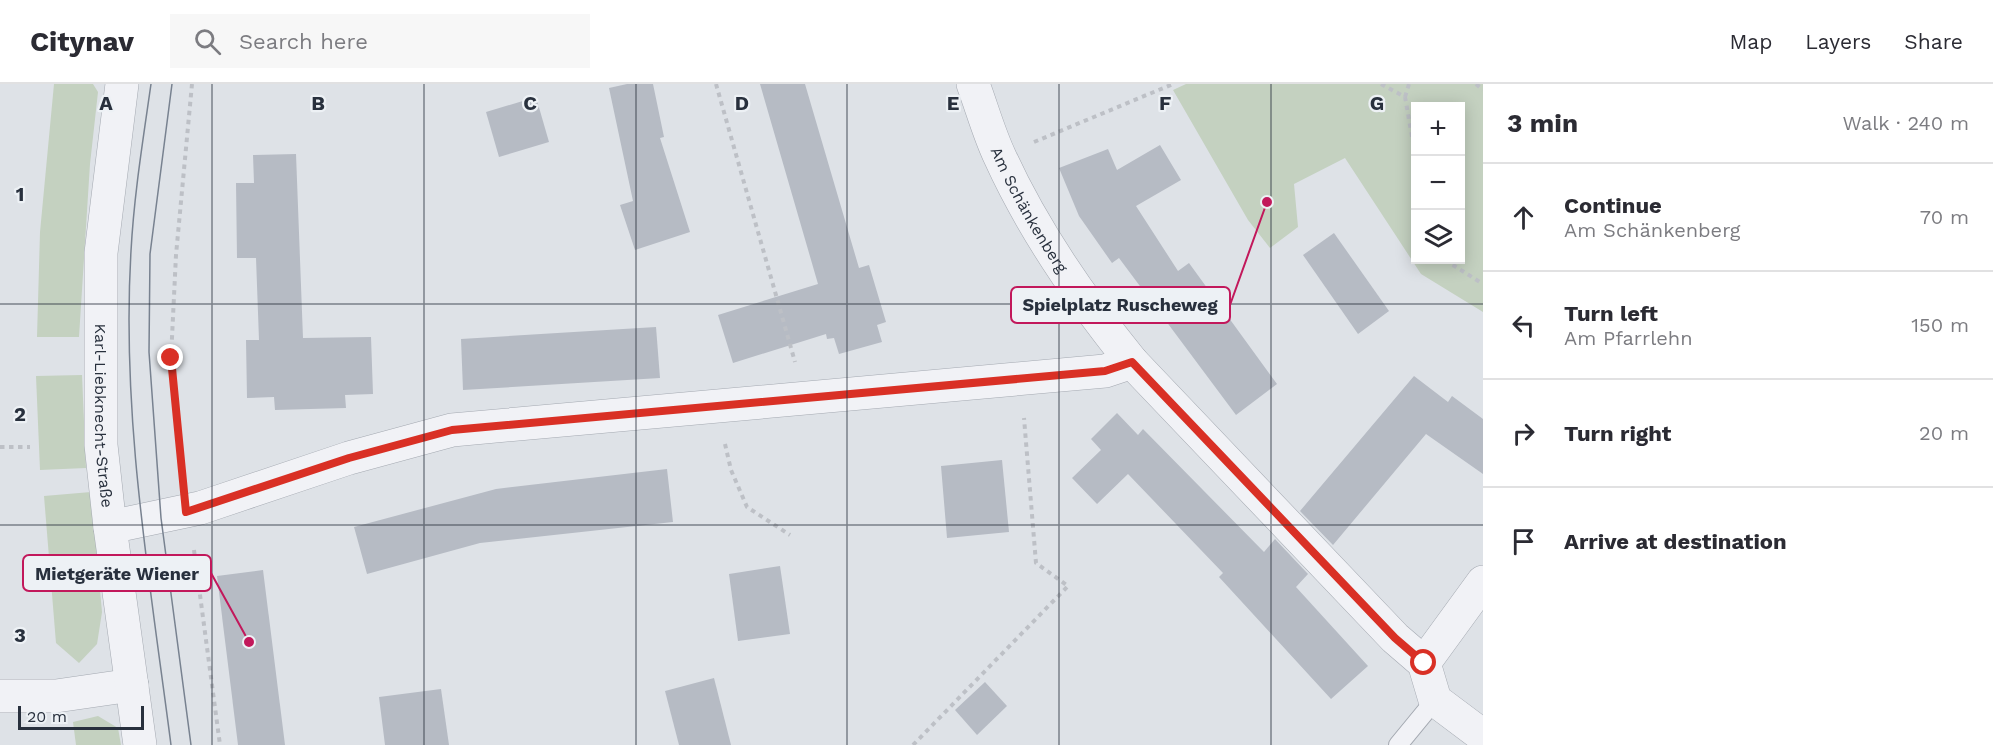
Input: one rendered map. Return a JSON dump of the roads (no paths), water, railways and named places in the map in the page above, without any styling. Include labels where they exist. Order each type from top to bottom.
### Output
[{"type":"street","name":"Karl-Liebknecht-Straße","points":[[122,84],[101,253],[101,445],[140,745]]},
{"type":"street","name":"Am Schänkenberg","points":[[973,84],[1000,157],[1046,244],[1093,313],[1132,362],[1395,638],[1424,663]]},
{"type":"street","points":[[110,527],[186,512],[349,458],[452,430],[1105,371],[1132,362]]},
{"type":"street","points":[[1483,582],[1424,663],[1435,700],[1483,736]]},
{"type":"street","points":[[0,696],[56,696],[132,685]]},
{"type":"lane","points":[[1398,745],[1435,700]]},
{"type":"tram line","points":[[151,84],[132,230],[129,313],[130,375],[139,499],[171,745]]},
{"type":"tram line","points":[[172,84],[150,254],[149,352],[161,518],[191,745]]},
{"type":"place","name":"Spielplatz Ruscheweg","points":[[1267,202]]},
{"type":"place","name":"Mietgeräte Wiener","points":[[249,642]]}]
